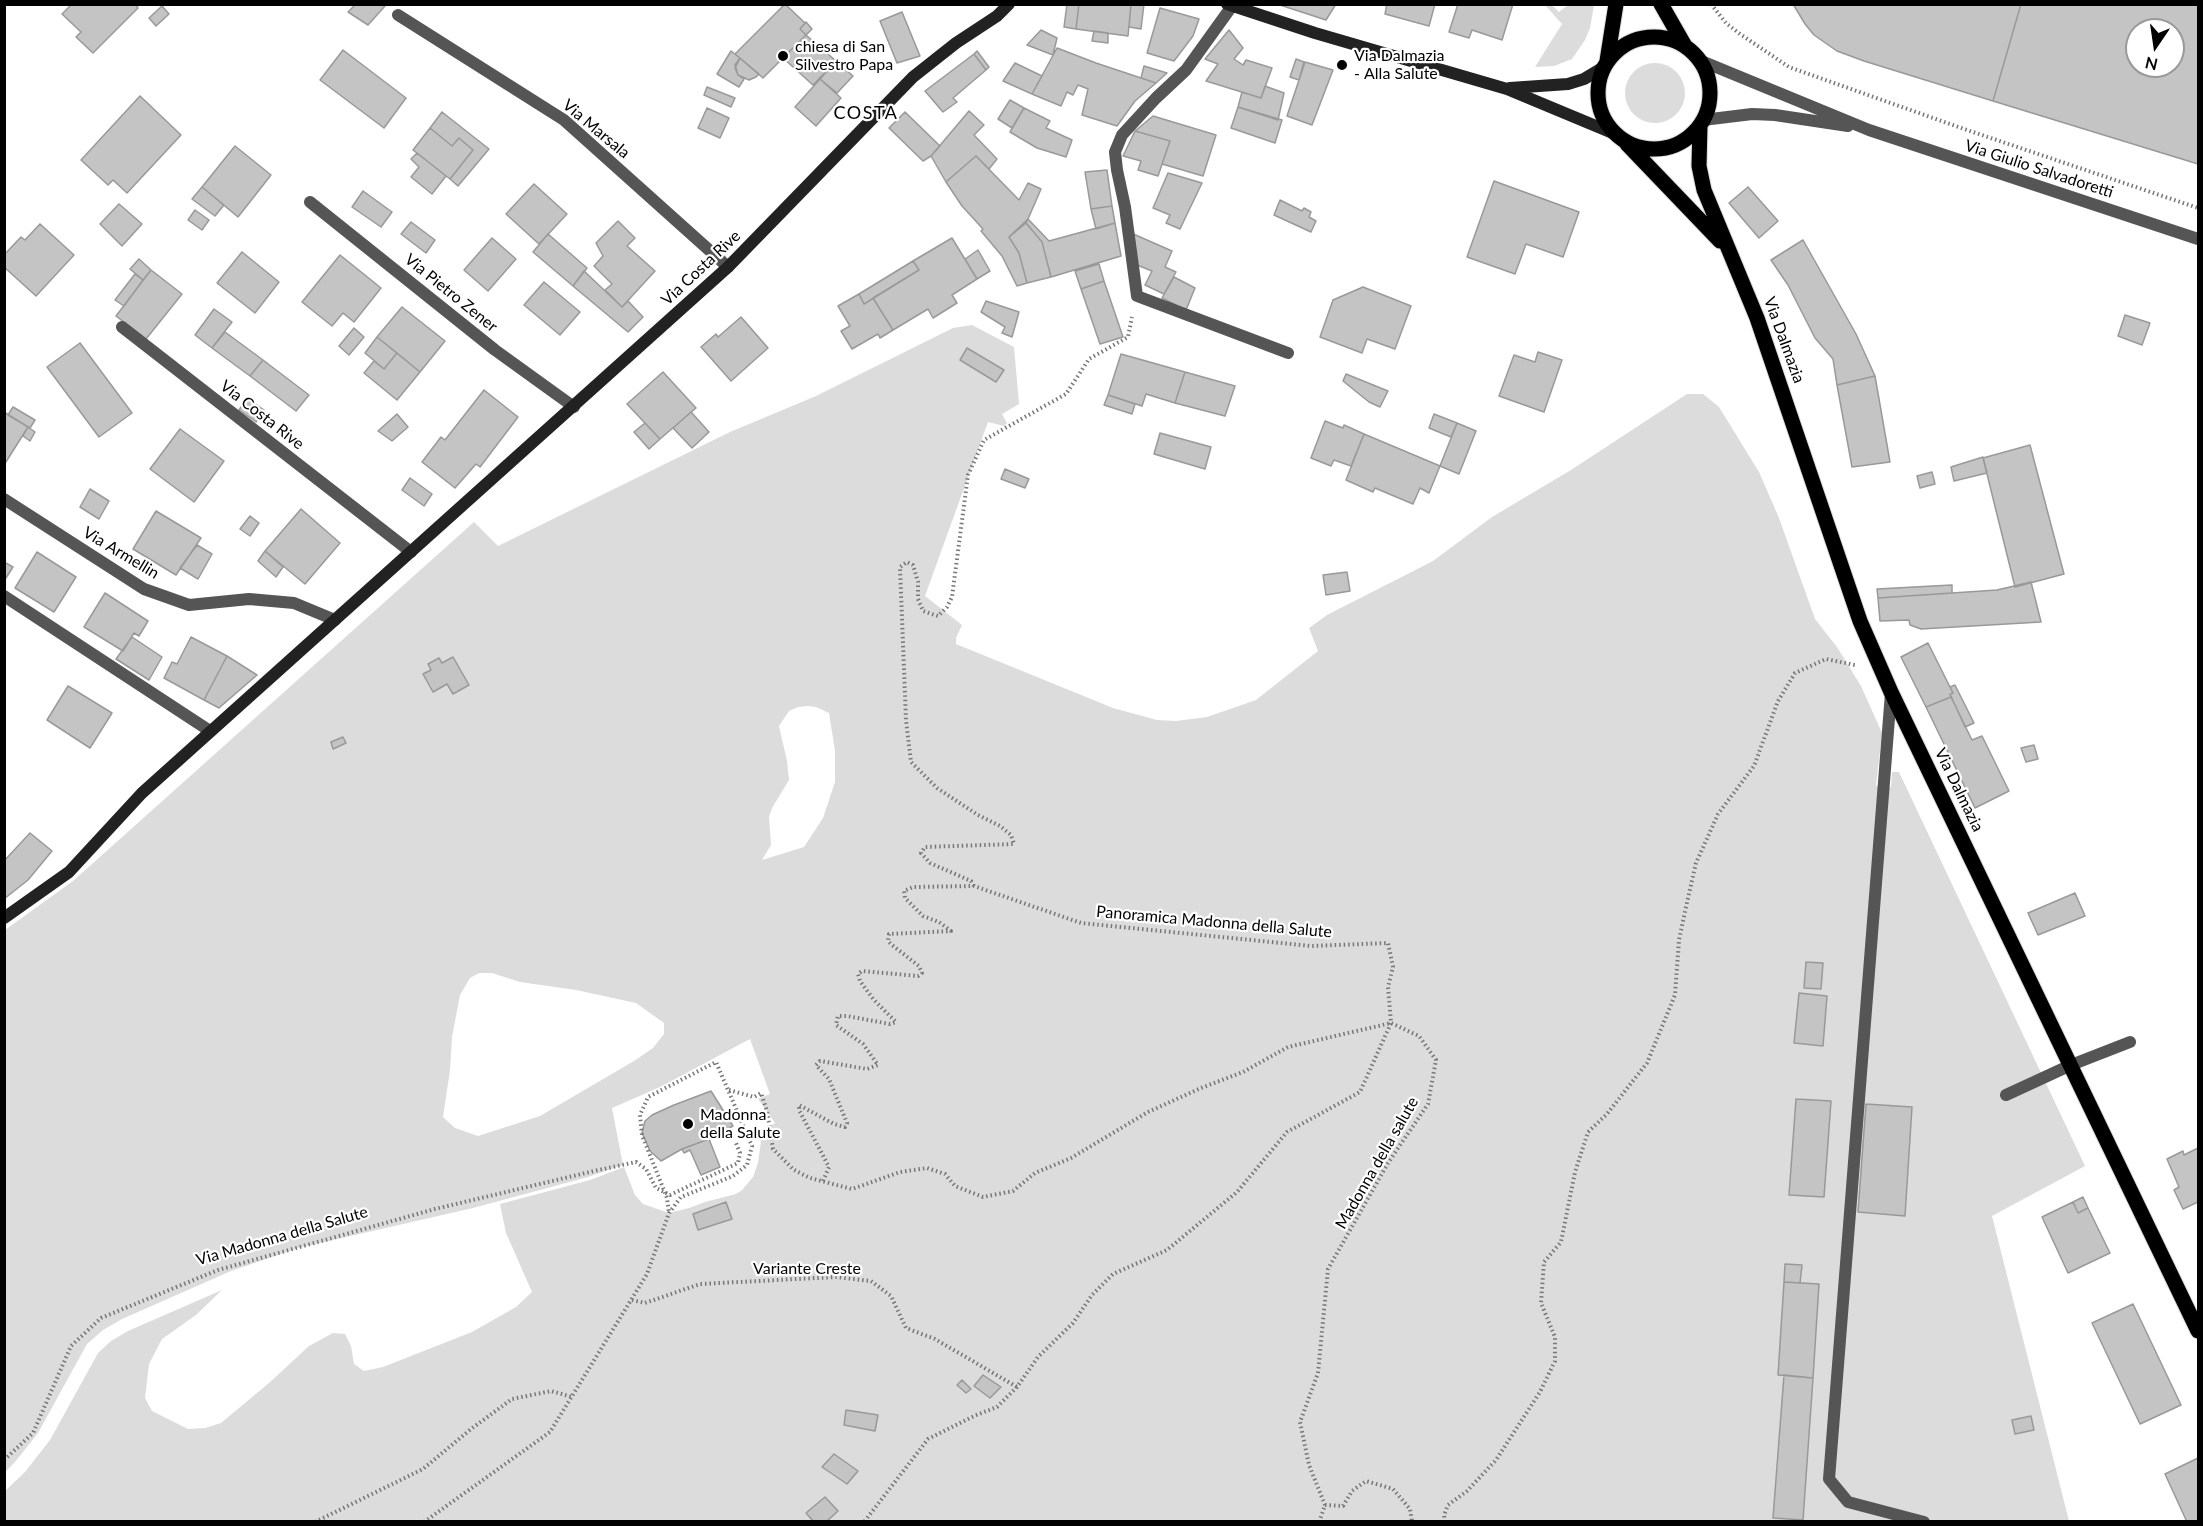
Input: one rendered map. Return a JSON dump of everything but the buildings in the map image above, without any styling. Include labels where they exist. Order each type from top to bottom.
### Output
[{"type":"main road","points":[[1616,4],[1605,64],[1598,84],[1598,102],[1604,120],[1619,137],[1638,147],[1655,149],[1672,146],[1688,138],[1702,122],[1708,105],[1710,89],[1707,74],[1699,60],[1685,46],[1661,4]]},
{"type":"main road","points":[[1605,64],[1619,48],[1635,40],[1652,36],[1669,39],[1685,46]]},
{"type":"main road","name":"Via Dalmazia","points":[[1702,122],[1699,166],[1704,190],[1750,298],[1783,389],[1843,577],[1860,621],[1891,692],[2199,1331]]},
{"type":"main road","name":"Via Dalmazia","points":[[1619,137],[1728,248]]},
{"type":"street","name":"Via Costa Rive","points":[[4,918],[69,872],[142,793],[728,267],[913,77],[956,43],[997,16],[1009,4]]},
{"type":"street","name":"Via Dalmazia","points":[[1230,5],[1326,36],[1507,88],[1619,137]]},
{"type":"street","points":[[1230,5],[1186,70],[1122,135],[1115,152],[1137,296],[1288,353]]},
{"type":"street","name":"Via Marsala","points":[[398,15],[564,120],[728,267]]},
{"type":"street","name":"Via Giulio Salvadoretti","points":[[1699,60],[1869,130],[2199,239]]},
{"type":"street","name":"Via Dalmazia","points":[[1507,88],[1568,84],[1584,79],[1605,64]]},
{"type":"street","name":"Via Giulio Salvadoretti","points":[[1702,122],[1752,114],[1774,115],[1869,130]]},
{"type":"street","name":"Via Pietro Zener","points":[[310,202],[495,350],[574,407]]},
{"type":"street","name":"Via Costa Rive","points":[[122,327],[411,552]]},
{"type":"street","name":"Via Armellin","points":[[4,499],[144,589],[189,604],[249,598],[294,603],[335,620]]},
{"type":"street","points":[[4,596],[210,731]]},
{"type":"street","points":[[1891,692],[1829,1479],[1848,1502],[1924,1521]]},
{"type":"street","points":[[2006,1095],[2071,1065],[2130,1042]]},
{"type":"path","points":[[1711,4],[1726,23],[1789,67],[1945,123],[2199,208]]},
{"type":"path","points":[[974,886],[971,881],[930,863],[921,853],[925,847],[1014,844],[1011,835],[937,788],[911,762],[905,709],[900,567],[907,562],[913,565],[918,582],[918,599],[923,610],[938,616],[947,607],[952,597],[968,475],[984,440],[1066,394],[1089,359],[1128,337],[1137,296]]},
{"type":"path","points":[[1445,1521],[1444,1515],[1448,1505],[1467,1491],[1497,1460],[1540,1392],[1555,1361],[1555,1337],[1541,1304],[1544,1262],[1561,1242],[1575,1172],[1588,1132],[1607,1114],[1647,1063],[1676,995],[1679,940],[1696,863],[1718,814],[1754,766],[1778,701],[1795,673],[1826,659],[1855,666]]},
{"type":"path","points":[[823,1181],[829,1167],[799,1110],[799,1105],[834,1124],[845,1127],[848,1123],[829,1079],[816,1065],[820,1061],[867,1069],[878,1065],[863,1044],[836,1025],[838,1016],[890,1024],[896,1022],[874,1000],[860,981],[858,974],[861,971],[918,976],[922,973],[919,966],[892,945],[887,937],[889,934],[950,932],[950,929],[923,916],[905,898],[904,891],[913,887],[974,886]]},
{"type":"path","name":"Panoramica Madonna della Salute","points":[[864,1521],[928,1439],[997,1407],[1017,1387],[1038,1357],[1073,1323],[1092,1295],[1113,1274],[1167,1250],[1237,1192],[1287,1132],[1360,1092],[1390,1023],[1388,987],[1393,966],[1388,943],[1311,946],[1081,924],[974,886]]},
{"type":"path","points":[[729,1090],[754,1097],[761,1093],[767,1111],[773,1149],[794,1170],[810,1178],[852,1189],[900,1172],[927,1168],[945,1174],[955,1186],[983,1197],[1013,1191],[1035,1173],[1071,1158],[1148,1112],[1243,1072],[1288,1047],[1390,1023]]},
{"type":"path","name":"Madonna della salute","points":[[1325,1504],[1309,1465],[1300,1422],[1318,1373],[1329,1269],[1388,1163],[1428,1104],[1436,1060],[1419,1036],[1390,1023]]},
{"type":"path","points":[[424,1521],[550,1432],[647,1274],[669,1213],[681,1197],[733,1176],[747,1165],[752,1146],[716,1062],[648,1097],[640,1115],[642,1135],[664,1192],[669,1213]]},
{"type":"path","points":[[664,1192],[670,1195],[738,1163],[740,1153],[736,1143]]},
{"type":"path","name":"Via Madonna della Salute","points":[[4,1460],[33,1433],[71,1346],[101,1318],[218,1270],[435,1209],[636,1162],[646,1169],[656,1188],[664,1192]]},
{"type":"path","name":"Variante Creste","points":[[632,1300],[645,1303],[700,1284],[836,1277],[872,1281],[891,1296],[906,1328],[935,1339],[1017,1387]]},
{"type":"path","points":[[315,1521],[423,1468],[512,1399],[551,1391],[572,1397]]},
{"type":"path","points":[[1319,1521],[1325,1504],[1342,1506],[1352,1491],[1366,1481],[1393,1489],[1410,1509],[1412,1521]]},
{"type":"shaded area","points":[[1545,5],[1552,5],[1559,12],[1568,5],[1594,5],[1590,28],[1572,59],[1554,66],[1535,67],[1562,24]]},
{"type":"shaded area","points":[[1655,63],[1676,72],[1685,93],[1676,114],[1655,123],[1634,114],[1625,93],[1634,72]]},
{"type":"shaded area","points":[[972,325],[1014,347],[1019,404],[1002,414],[1007,423],[1004,426],[988,422],[925,596],[962,625],[956,638],[956,644],[1113,708],[1157,720],[1176,721],[1207,717],[1256,700],[1318,651],[1309,628],[1327,615],[1433,561],[1492,517],[1571,470],[1687,394],[1703,394],[1719,407],[1759,472],[1779,518],[1815,619],[1837,647],[1861,686],[1882,733],[1876,786],[1891,787],[1892,772],[1899,772],[2085,1166],[1992,1216],[2069,1521],[5,1521],[5,1491],[25,1472],[50,1440],[98,1353],[111,1341],[128,1331],[222,1290],[196,1315],[162,1339],[149,1364],[145,1398],[152,1411],[188,1429],[205,1428],[221,1423],[309,1346],[333,1333],[345,1334],[351,1346],[354,1364],[364,1371],[383,1367],[472,1332],[516,1307],[532,1292],[506,1233],[500,1204],[590,1180],[624,1167],[635,1195],[643,1204],[669,1213],[736,1194],[753,1177],[758,1163],[761,1141],[753,1136],[775,1123],[758,1099],[770,1094],[750,1039],[660,1087],[612,1108],[623,1165],[588,1177],[473,1208],[298,1248],[231,1271],[122,1319],[103,1330],[87,1344],[38,1433],[5,1472],[5,930],[73,881],[474,522],[498,546],[730,432],[816,396],[953,328]],"holes":[[[807,706],[829,713],[835,751],[835,782],[823,818],[804,847],[762,860],[771,845],[769,817],[772,808],[789,780],[779,726],[789,711]],[[479,973],[492,973],[520,982],[576,990],[636,1003],[664,1023],[664,1034],[653,1048],[634,1061],[540,1116],[478,1136],[455,1128],[443,1117],[452,1037],[460,995],[470,978]]]},
{"type":"place","name":"chiesa di San Silvestro Papa","points":[[783,56]]},
{"type":"place","name":"Via Dalmazia - Alla Salute","points":[[1342,65]]},
{"type":"place","name":"Madonna della Salute","points":[[688,1124]]},
{"type":"district","name":"COSTA","points":[[866,113]]}]
